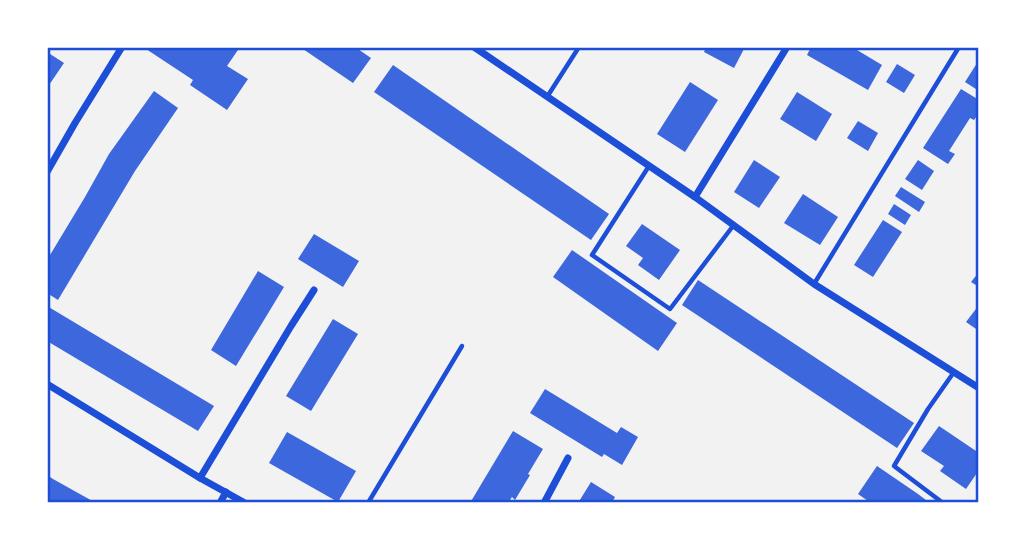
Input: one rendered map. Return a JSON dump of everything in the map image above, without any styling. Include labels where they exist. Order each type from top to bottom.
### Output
[{"type":"street","points":[[47,172],[122,47]]},
{"type":"street","points":[[474,47],[695,197],[814,284],[979,388]]},
{"type":"street","points":[[695,197],[786,47]]},
{"type":"street","points":[[200,478],[314,290]]},
{"type":"street","points":[[47,384],[245,503]]},
{"type":"street","points":[[544,503],[568,458]]},
{"type":"street","points":[[220,503],[226,492]]},
{"type":"lane","points":[[546,97],[579,47]]},
{"type":"lane","points":[[814,284],[959,47]]},
{"type":"lane","points":[[649,166],[593,255],[670,309],[734,225]]},
{"type":"lane","points":[[368,503],[462,346]]},
{"type":"lane","points":[[943,503],[894,466],[954,372]]},
{"type":"building","points":[[143,47],[240,47],[227,66],[248,79],[227,110],[190,85],[193,80]]},
{"type":"building","points":[[300,47],[355,47],[371,58],[353,83]]},
{"type":"building","points":[[706,47],[745,47],[734,68],[704,52]]},
{"type":"building","points":[[811,47],[852,47],[882,65],[868,90],[807,55]]},
{"type":"building","points":[[47,52],[64,63],[47,88]]},
{"type":"building","points":[[979,60],[979,91],[965,82]]},
{"type":"building","points":[[897,64],[915,75],[904,93],[886,82]]},
{"type":"building","points":[[393,65],[609,214],[591,240],[374,92]]},
{"type":"building","points":[[690,82],[718,100],[685,152],[657,134]]},
{"type":"building","points":[[961,89],[979,100],[979,113],[974,120],[970,118],[949,151],[955,154],[948,164],[923,148]]},
{"type":"building","points":[[154,91],[178,108],[135,171],[58,300],[47,293],[47,260],[109,154]]},
{"type":"building","points":[[797,92],[832,114],[816,141],[780,119]]},
{"type":"building","points":[[858,121],[878,133],[868,151],[847,138]]},
{"type":"building","points":[[754,160],[780,177],[759,208],[734,192]]},
{"type":"building","points":[[918,160],[934,171],[922,190],[905,179]]},
{"type":"building","points":[[901,187],[925,202],[919,212],[895,196]]},
{"type":"building","points":[[803,194],[838,217],[820,245],[784,223]]},
{"type":"building","points":[[894,204],[911,215],[905,225],[888,214]]},
{"type":"building","points":[[883,220],[902,232],[873,277],[854,265]]},
{"type":"building","points":[[642,224],[680,250],[659,280],[638,265],[643,258],[626,246]]},
{"type":"building","points":[[314,234],[359,261],[343,287],[298,259]]},
{"type":"building","points":[[572,250],[677,323],[658,351],[553,277]]},
{"type":"building","points":[[258,271],[284,287],[236,366],[211,350]]},
{"type":"building","points":[[979,272],[979,287],[971,282]]},
{"type":"building","points":[[698,280],[914,423],[897,448],[682,305]]},
{"type":"building","points":[[979,305],[979,331],[966,322]]},
{"type":"building","points":[[47,306],[214,406],[198,431],[47,341]]},
{"type":"building","points":[[333,319],[358,334],[311,411],[286,396]]},
{"type":"building","points":[[545,389],[617,433],[621,427],[638,437],[622,465],[604,454],[602,457],[530,413]]},
{"type":"building","points":[[939,426],[979,453],[979,470],[966,489],[940,471],[944,466],[921,451]]},
{"type":"building","points":[[513,431],[543,449],[528,474],[530,475],[515,500],[512,497],[508,503],[470,503]]},
{"type":"building","points":[[287,432],[356,471],[338,502],[269,463]]},
{"type":"building","points":[[877,466],[930,503],[871,503],[858,494]]},
{"type":"building","points":[[47,475],[53,479],[96,503],[47,503]]},
{"type":"building","points":[[591,482],[615,497],[612,503],[578,503]]}]
